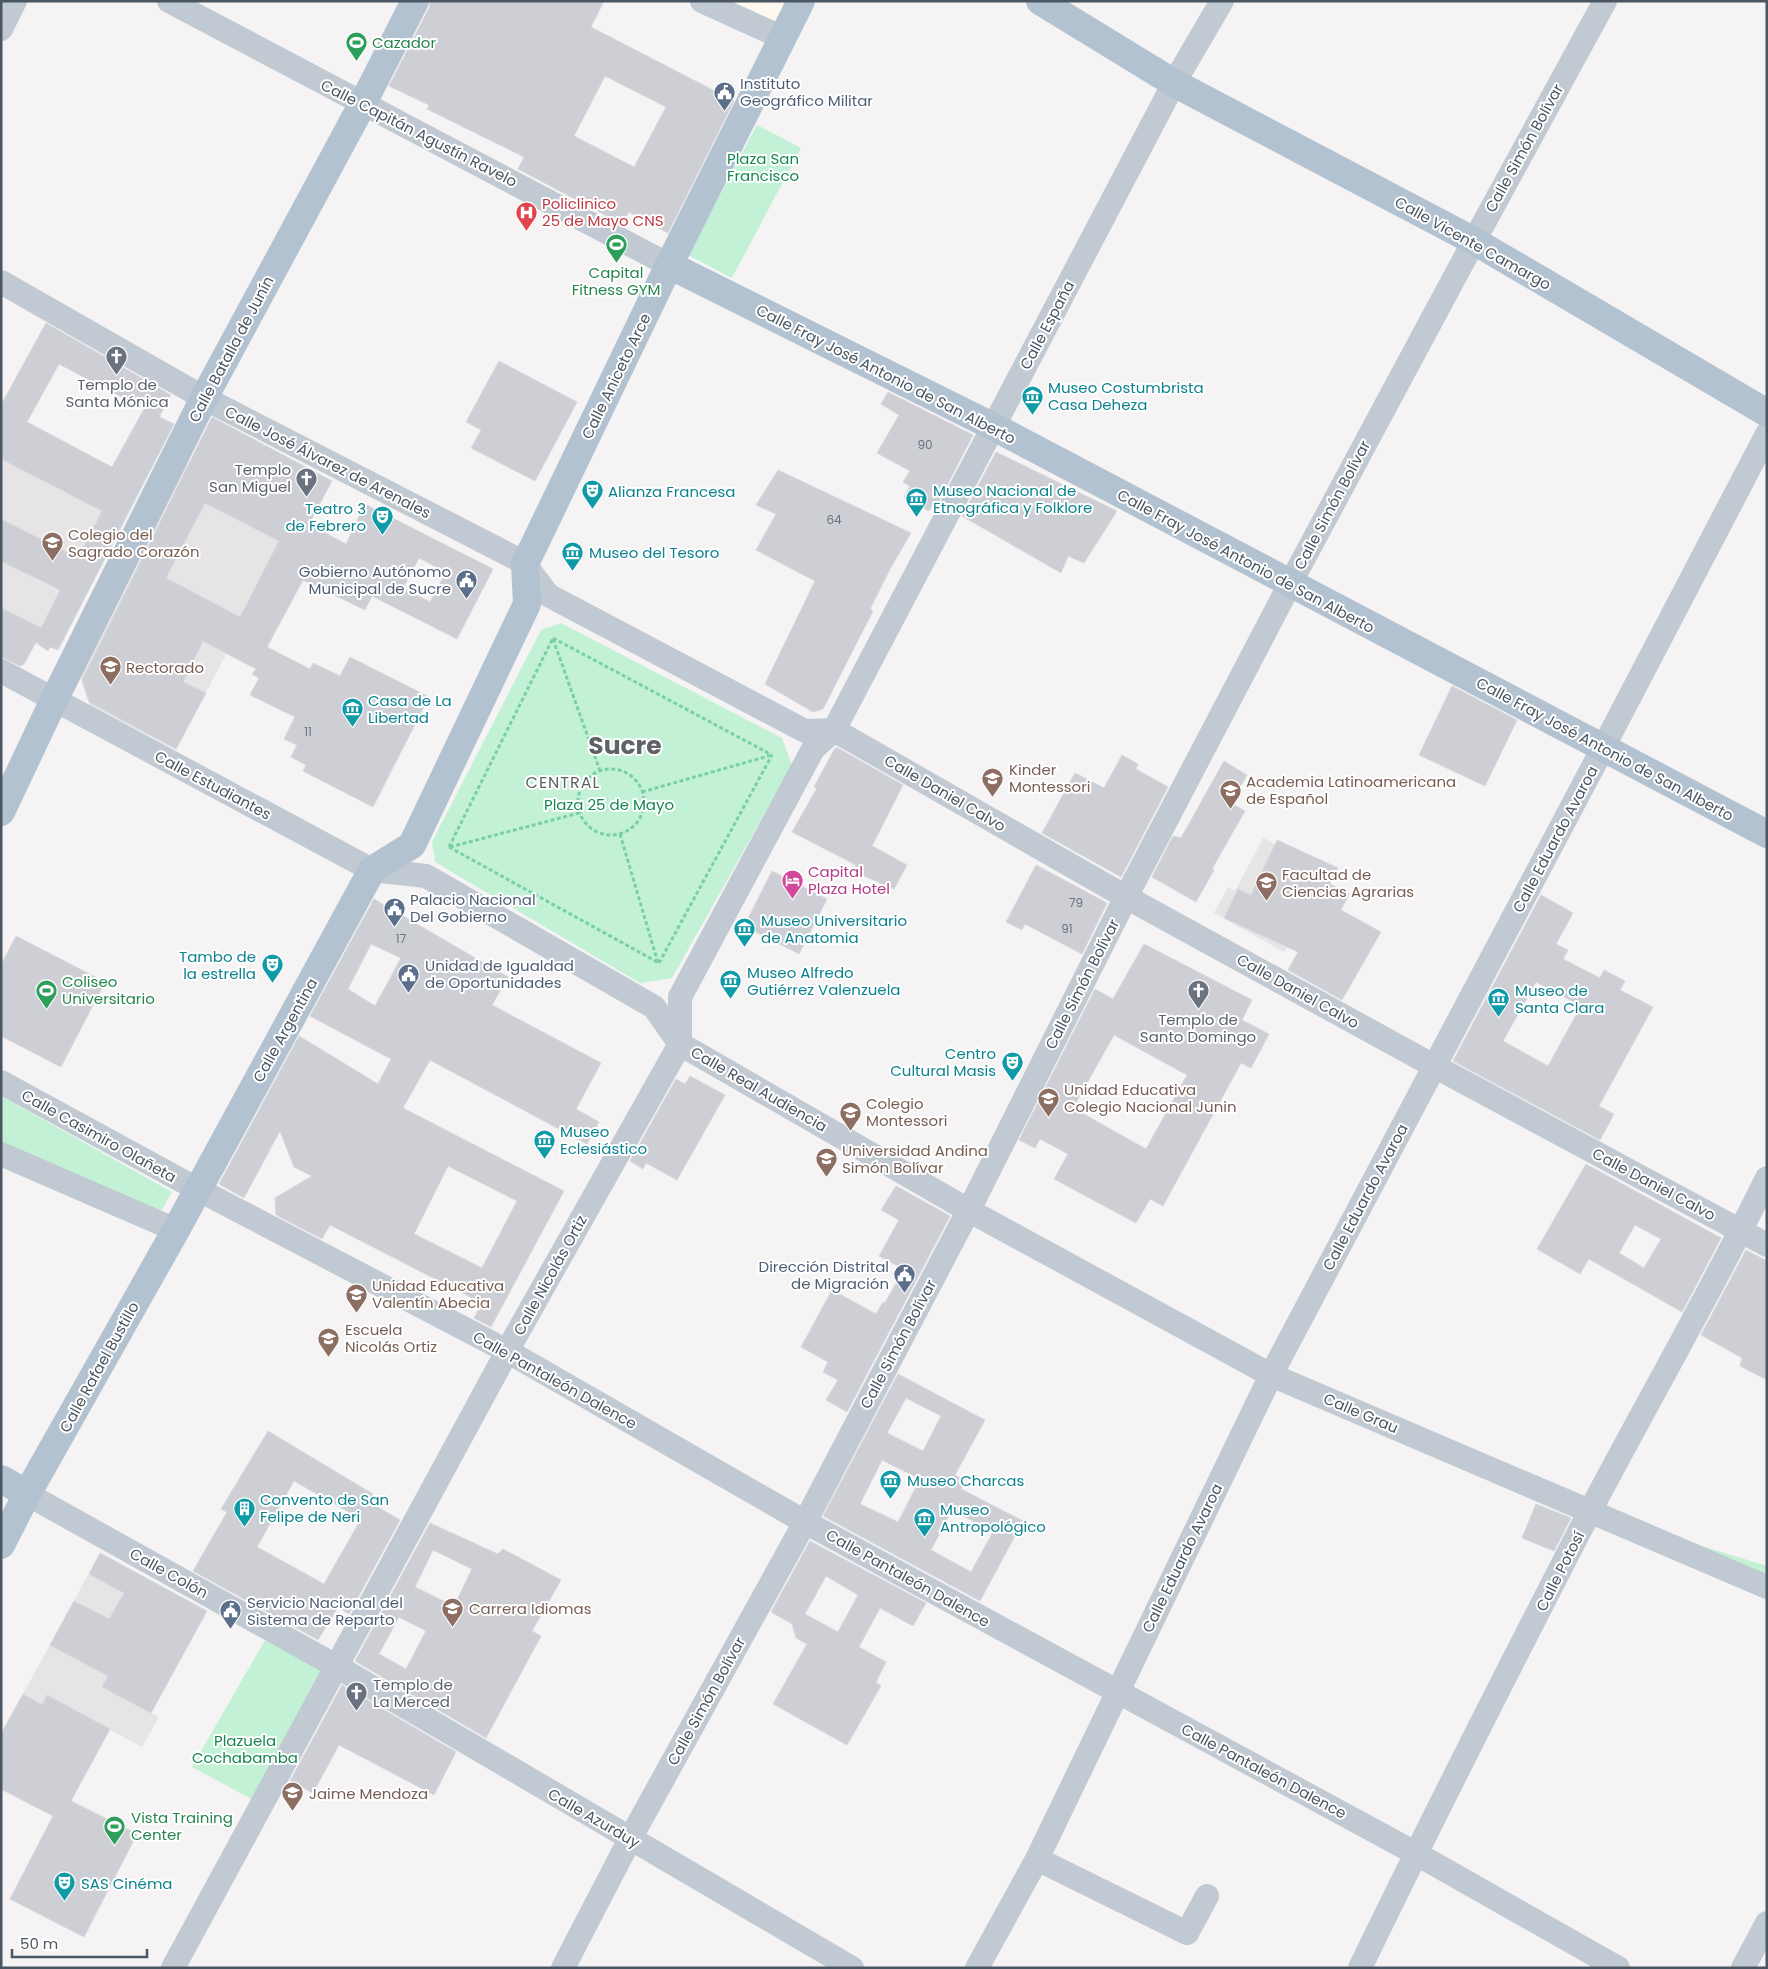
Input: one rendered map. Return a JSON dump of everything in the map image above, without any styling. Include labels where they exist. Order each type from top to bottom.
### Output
[{"type":"main road","name":"Calle Batalla de Junín","points":[[1,812],[54,700],[204,398],[362,105],[415,1]]},
{"type":"main road","name":"Calle Aniceto Arce","points":[[525,564],[669,265],[801,1]]},
{"type":"main road","name":"Calle Vicente Camargo","points":[[1040,1],[1174,83],[1474,241],[1767,413]]},
{"type":"main road","name":"Calle Fray José Antonio de San Alberto","points":[[669,265],[994,428],[1767,834]]},
{"type":"main road","points":[[372,870],[412,845],[527,604],[525,564]]},
{"type":"main road","name":"Calle Argentina","points":[[197,1189],[372,870]]},
{"type":"main road","name":"Calle Rafael Bustillo","points":[[1,1545],[27,1494],[176,1230],[197,1189]]},
{"type":"main road","name":"Calle Colón","points":[[1,1479],[27,1494]]},
{"type":"street","points":[[1,29],[15,1]]},
{"type":"street","name":"Calle Capitán Agustín Ravelo","points":[[169,1],[362,105],[507,178],[669,265]]},
{"type":"street","points":[[702,1],[783,38]]},
{"type":"street","name":"Calle España","points":[[834,730],[1174,83],[1222,1]]},
{"type":"street","name":"Calle Simón Bolívar","points":[[563,1968],[630,1839],[805,1522],[968,1210],[1126,896],[1290,584],[1605,1]]},
{"type":"street","name":"Calle José Álvarez de Arenales","points":[[1,282],[204,398],[525,564]]},
{"type":"street","name":"Calle Eduardo Avaroa","points":[[977,1968],[1037,1859],[1116,1692],[1272,1375],[1604,748],[1767,434]]},
{"type":"street","points":[[525,564],[548,595],[557,600],[806,731],[834,730]]},
{"type":"street","name":"Calle Estudiantes","points":[[1,671],[372,870]]},
{"type":"street","points":[[680,1044],[680,996],[813,749],[834,730]]},
{"type":"street","name":"Calle Daniel Calvo","points":[[834,730],[1126,896],[1434,1066],[1767,1245]]},
{"type":"street","points":[[372,870],[426,876],[654,1007],[680,1044]]},
{"type":"street","name":"Calle Real Audiencia","points":[[680,1044],[968,1210]]},
{"type":"street","name":"Calle Nicolás Ortiz","points":[[173,1968],[507,1351],[680,1044]]},
{"type":"street","name":"Calle Casimiro Olañeta","points":[[1,1082],[197,1189]]},
{"type":"street","points":[[1,1154],[176,1230]]},
{"type":"street","name":"Calle Potosí","points":[[1360,1968],[1415,1853],[1590,1512],[1767,1178]]},
{"type":"street","name":"Calle Pantaleón Dalence","points":[[197,1189],[507,1351],[805,1522],[1415,1853],[1618,1968]]},
{"type":"street","name":"Calle Grau","points":[[968,1210],[1272,1375],[1755,1581],[1767,1588]]},
{"type":"street","name":"Calle Colón","points":[[27,1494],[336,1666]]},
{"type":"street","name":"Calle Azurduy","points":[[336,1666],[852,1968]]},
{"type":"street","points":[[1037,1859],[1187,1933],[1207,1896]]},
{"type":"street","points":[[1743,1968],[1767,1922]]},
{"type":"path","points":[[553,638],[772,755]]},
{"type":"path","points":[[553,638],[600,771]]},
{"type":"path","points":[[449,847],[553,638]]},
{"type":"path","points":[[642,792],[772,755]]},
{"type":"path","points":[[659,963],[772,755]]},
{"type":"path","points":[[621,770],[638,782],[642,792],[644,802],[643,813],[638,822],[620,834],[600,834],[584,822],[579,813],[579,792],[587,779],[600,771],[621,770]]},
{"type":"path","points":[[449,847],[579,813]]},
{"type":"path","points":[[620,834],[659,963]]},
{"type":"path","points":[[449,847],[659,963]]},
{"type":"shaded area","points":[[725,1],[776,1],[788,7],[778,27]]},
{"type":"shaded area","name":"Colegio del Sagrado Corazón","points":[[1,431],[133,502],[58,650],[50,647],[48,651],[1,623]]},
{"type":"shaded area","points":[[188,460],[327,534],[256,669],[226,654],[176,750],[90,706],[79,671]]},
{"type":"shaded area","name":"Facultad de Ciencias Agrarias","points":[[1263,838],[1329,870],[1284,952],[1214,913],[1228,887],[1235,891]]},
{"type":"shaded area","points":[[100,1553],[207,1611],[151,1713],[159,1717],[142,1747],[47,1696],[42,1705],[23,1694]]},
{"type":"green space","name":"Plaza San Francisco","points":[[757,125],[801,148],[732,278],[688,255]]},
{"type":"green space","name":"Plaza 25 de Mayo","points":[[561,623],[782,738],[792,765],[672,978],[640,983],[435,862],[432,842],[541,630]]},
{"type":"green space","points":[[1,1096],[172,1192],[160,1213],[1,1146]]},
{"type":"green space","points":[[1663,1534],[1767,1566],[1767,1580]]},
{"type":"green space","name":"Plazuela Cochabamba","points":[[268,1635],[324,1665],[259,1803],[192,1767]]},
{"type":"building","points":[[430,1],[604,1],[591,27],[734,101],[668,233],[629,212],[622,224],[518,169],[524,157],[427,109],[429,105],[389,86],[429,8]],"holes":[[[605,76],[666,107],[634,167],[574,136]]]},
{"type":"building","points":[[46,323],[171,395],[159,417],[174,424],[58,650],[50,647],[48,651],[36,642],[24,664],[20,666],[1,657],[1,608],[41,628],[60,590],[1,561],[1,519],[78,558],[102,511],[1,459],[1,405]],"holes":[[[59,364],[144,409],[112,467],[27,422]]]},
{"type":"building","points":[[499,361],[577,402],[535,481],[471,448],[481,430],[466,422]]},
{"type":"building","points":[[888,392],[973,435],[938,503],[935,501],[929,511],[904,497],[910,486],[903,482],[910,471],[877,453],[899,415],[881,404]]},
{"type":"building","points":[[212,417],[332,481],[309,524],[346,544],[365,504],[493,569],[457,639],[372,596],[365,610],[303,580],[267,647],[310,669],[313,663],[340,676],[350,657],[429,697],[373,807],[303,771],[306,765],[291,757],[297,745],[284,739],[295,717],[250,695],[259,678],[252,674],[256,669],[203,641],[183,682],[206,693],[176,749],[89,702],[82,680]],"holes":[[[205,503],[279,541],[240,617],[166,578]],[[419,558],[446,572],[430,602],[403,588]]]},
{"type":"building","points":[[996,452],[1117,511],[1084,563],[1068,556],[1061,573],[962,516]]},
{"type":"building","points":[[778,470],[911,533],[870,609],[873,611],[823,709],[813,712],[765,684],[815,581],[756,550],[776,514],[756,505]]},
{"type":"building","points":[[1452,686],[1517,720],[1485,786],[1419,755]]},
{"type":"building","points":[[835,748],[903,785],[872,846],[907,865],[894,889],[853,871],[856,865],[792,832],[817,788],[814,787]]},
{"type":"building","points":[[1122,755],[1138,764],[1136,769],[1168,787],[1121,877],[1042,833],[1075,773],[1104,788]]},
{"type":"building","points":[[1224,761],[1247,775],[1231,803],[1245,811],[1212,869],[1214,870],[1196,902],[1152,877],[1173,836],[1181,838]]},
{"type":"building","points":[[1277,840],[1338,868],[1330,884],[1349,894],[1341,910],[1381,932],[1342,1000],[1288,970],[1298,952],[1224,918],[1238,889],[1251,895]]},
{"type":"building","points":[[1036,865],[1107,903],[1082,954],[1025,924],[1022,930],[1006,922]]},
{"type":"building","points":[[772,871],[827,899],[799,954],[744,926]]},
{"type":"building","points":[[1541,895],[1573,913],[1556,944],[1568,950],[1563,959],[1600,978],[1604,970],[1625,981],[1620,990],[1653,1007],[1599,1106],[1614,1114],[1600,1140],[1453,1061]],"holes":[[[1536,982],[1581,1006],[1548,1066],[1503,1041]]]},
{"type":"building","points":[[374,899],[508,977],[492,1005],[601,1063],[576,1109],[599,1122],[587,1144],[430,1060],[403,1108],[564,1191],[491,1327],[474,1318],[482,1303],[330,1225],[322,1239],[276,1215],[275,1198],[312,1176],[294,1167],[280,1131],[244,1198],[219,1184],[299,1036],[378,1084],[391,1059],[310,1016]],"holes":[[[371,944],[401,958],[375,1006],[348,989]],[[448,1166],[517,1201],[482,1268],[414,1234]]]},
{"type":"building","name":"Coliseo Universitario","points":[[16,936],[105,982],[61,1067],[1,1036],[1,965]]},
{"type":"building","points":[[1144,944],[1252,1000],[1242,1020],[1269,1034],[1251,1068],[1241,1063],[1163,1206],[1150,1199],[1136,1223],[1054,1179],[1068,1154],[1040,1139],[1035,1148],[1019,1140],[1095,989],[1113,999]],"holes":[[[1114,1035],[1187,1075],[1146,1149],[1073,1108]]]},
{"type":"building","points":[[690,1076],[725,1095],[677,1180],[646,1163],[643,1169],[630,1161],[676,1079],[685,1084]]},
{"type":"building","points":[[1586,1164],[1721,1238],[1682,1312],[1589,1259],[1580,1274],[1537,1249]],"holes":[[[1635,1225],[1661,1239],[1644,1268],[1619,1253]]]},
{"type":"building","points":[[896,1186],[950,1216],[847,1412],[826,1400],[838,1380],[823,1372],[828,1362],[801,1347],[832,1290],[876,1314],[883,1302],[885,1303],[904,1269],[879,1256],[899,1220],[881,1210]]},
{"type":"building","points":[[1746,1250],[1767,1261],[1767,1380],[1740,1366],[1742,1358],[1701,1335]]},
{"type":"building","points":[[898,1374],[985,1420],[955,1475],[965,1481],[961,1489],[1023,1521],[980,1601],[823,1516]],"holes":[[[906,1398],[941,1416],[923,1451],[887,1433]],[[882,1460],[920,1479],[898,1522],[860,1504]],[[952,1510],[993,1532],[971,1572],[931,1550]]]},
{"type":"building","name":"Convento de San Felipe de Neri","points":[[268,1431],[373,1494],[369,1502],[400,1520],[349,1614],[338,1607],[318,1640],[193,1571],[227,1512],[221,1509]],"holes":[[[294,1481],[361,1519],[324,1584],[257,1547]]]},
{"type":"building","points":[[1536,1504],[1571,1518],[1554,1551],[1522,1538]]},
{"type":"building","points":[[430,1523],[498,1554],[503,1549],[561,1580],[532,1631],[541,1636],[486,1738],[355,1661]],"holes":[[[433,1550],[472,1569],[454,1606],[415,1587]],[[399,1617],[426,1631],[406,1669],[379,1654]]]},
{"type":"building","points":[[810,1541],[926,1603],[913,1626],[880,1608],[859,1647],[886,1662],[876,1682],[881,1686],[847,1745],[773,1704],[807,1644],[796,1638],[792,1624],[771,1612]],"holes":[[[826,1576],[858,1595],[838,1632],[805,1614]]]},
{"type":"building","points":[[100,1553],[207,1611],[151,1713],[102,1687],[108,1676],[50,1645],[74,1601],[109,1619],[124,1593],[89,1574]]},
{"type":"building","name":"Templo de La Merced","points":[[342,1685],[456,1752],[434,1795],[339,1745],[313,1793],[290,1781]]},
{"type":"building","points":[[23,1694],[42,1705],[47,1695],[110,1729],[71,1801],[137,1834],[84,1937],[10,1899],[53,1816],[1,1789],[1,1734]]},
{"type":"place","name":"Cazador","points":[[356,61]]},
{"type":"place","name":"Instituto Geográfico Militar","points":[[724,111]]},
{"type":"place","name":"Policlinico 25 de Mayo CNS","points":[[526,231]]},
{"type":"place","name":"Capital Fitness GYM","points":[[616,263]]},
{"type":"place","name":"Templo de Santa Mónica","points":[[117,375]]},
{"type":"place","name":"Museo Costumbrista Casa Deheza","points":[[1032,415]]},
{"type":"place","name":"Templo San Miguel","points":[[307,497]]},
{"type":"place","name":"Alianza Francesa","points":[[592,510]]},
{"type":"place","name":"Museo Nacional de Etnográfica y Folklore","points":[[917,518]]},
{"type":"place","name":"Teatro 3 de Febrero","points":[[382,536]]},
{"type":"place","name":"Colegio del Sagrado Corazón","points":[[52,562]]},
{"type":"place","name":"Museo del Tesoro","points":[[573,571]]},
{"type":"place","name":"Gobierno Autónomo Municipal de Sucre","points":[[467,599]]},
{"type":"place","name":"Rectorado","points":[[110,686]]},
{"type":"place","name":"Casa de La Libertad","points":[[352,728]]},
{"type":"place","name":"Kinder Montessori","points":[[993,797]]},
{"type":"place","name":"Academia Latinoamericana de Español","points":[[1230,809]]},
{"type":"place","name":"Capital Plaza Hotel","points":[[792,899]]},
{"type":"place","name":"Facultad de Ciencias Agrarias","points":[[1266,902]]},
{"type":"place","name":"Palacio Nacional Del Gobierno","points":[[394,927]]},
{"type":"place","name":"Museo Universitario de Anatomia","points":[[745,948]]},
{"type":"place","name":"Tambo de la estrella","points":[[272,984]]},
{"type":"place","name":"Unidad de Igualdad de Oportunidades","points":[[409,993]]},
{"type":"place","name":"Museo Alfredo Gutiérrez Valenzuela","points":[[731,1000]]},
{"type":"place","name":"Coliseo Universitario","points":[[46,1009]]},
{"type":"place","name":"Templo de Santo Domingo","points":[[1198,1010]]},
{"type":"place","name":"Museo de Santa Clara","points":[[1499,1018]]},
{"type":"place","name":"Centro Cultural Masis","points":[[1012,1081]]},
{"type":"place","name":"Unidad Educativa Colegio Nacional Junin","points":[[1048,1117]]},
{"type":"place","name":"Colegio Montessori","points":[[850,1131]]},
{"type":"place","name":"Museo Eclesiástico","points":[[544,1159]]},
{"type":"place","name":"Universidad Andina Simón Bolívar","points":[[826,1178]]},
{"type":"place","name":"Dirección Distrital de Migración","points":[[905,1294]]},
{"type":"place","name":"Unidad Educativa Valentín Abecia","points":[[356,1313]]},
{"type":"place","name":"Escuela Nicolás Ortiz","points":[[329,1357]]},
{"type":"place","name":"Museo Charcas","points":[[891,1499]]},
{"type":"place","name":"Convento de San Felipe de Neri","points":[[244,1527]]},
{"type":"place","name":"Museo Antropológico","points":[[924,1537]]},
{"type":"place","name":"Carrera Idiomas","points":[[453,1627]]},
{"type":"place","name":"Servicio Nacional del Sistema de Reparto","points":[[231,1630]]},
{"type":"place","name":"Templo de La Merced","points":[[357,1712]]},
{"type":"place","name":"Jaime Mendoza","points":[[293,1812]]},
{"type":"place","name":"Vista Training Center","points":[[115,1845]]},
{"type":"place","name":"SAS Cinéma","points":[[65,1902]]},
{"type":"district","name":"Sucre","points":[[625,745]]},
{"type":"district","name":"CENTRAL","points":[[563,782]]}]
